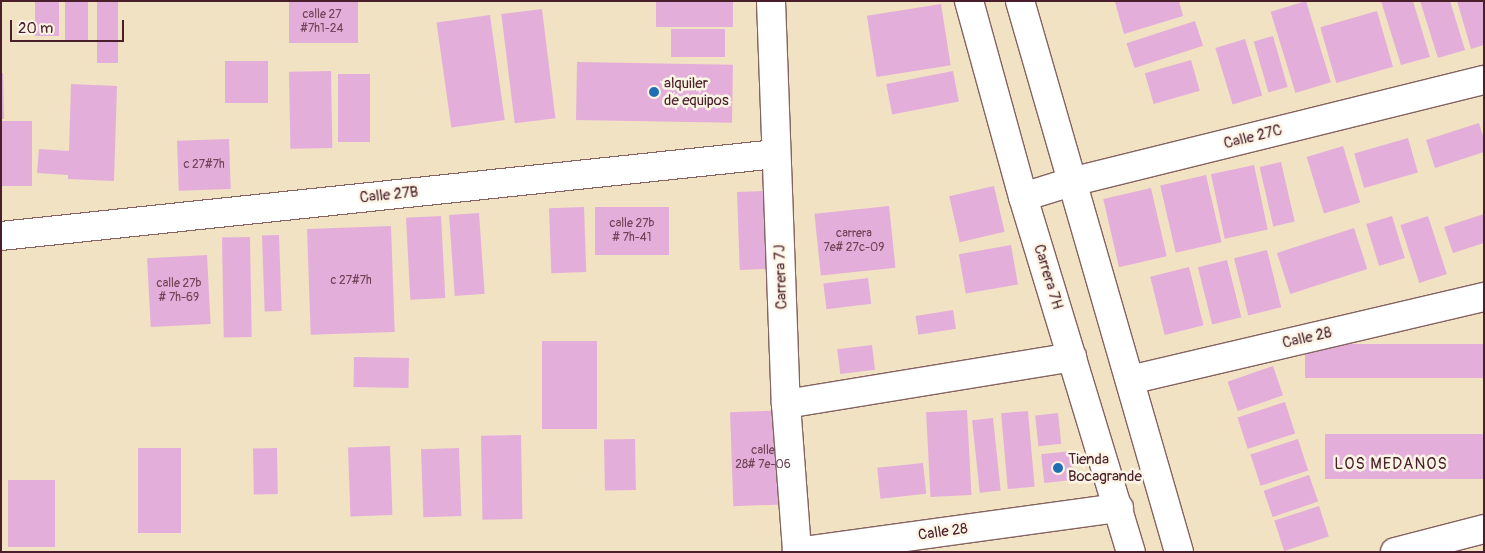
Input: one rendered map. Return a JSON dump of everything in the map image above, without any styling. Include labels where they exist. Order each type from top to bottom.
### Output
[{"type":"street","name":"Carrera 7J","points":[[771,1],[786,404],[797,552]]},
{"type":"street","name":"Carrera 7H","points":[[969,1],[1023,197],[1130,552]]},
{"type":"street","points":[[1020,1],[1179,552]]},
{"type":"street","name":"Calle 27C","points":[[1023,197],[1071,182],[1484,80]]},
{"type":"street","name":"Calle 27B","points":[[1,236],[776,154]]},
{"type":"street","name":"Calle 28","points":[[1130,380],[1484,297]]},
{"type":"street","points":[[786,404],[1072,357]]},
{"type":"street","name":"Calle 28","points":[[797,552],[1118,508]]},
{"type":"street","points":[[1394,552],[1484,529]]},
{"type":"building","points":[[35,1],[59,1],[59,36],[35,36]]},
{"type":"building","points":[[65,1],[88,1],[88,40],[65,40]]},
{"type":"building","points":[[97,1],[118,1],[118,63],[97,63]]},
{"type":"building","points":[[289,1],[358,1],[358,43],[289,43]]},
{"type":"building","points":[[656,1],[733,1],[733,27],[656,27]]},
{"type":"building","points":[[1179,1],[1183,16],[1124,34],[1115,2]]},
{"type":"building","points":[[1306,1],[1331,82],[1295,93],[1271,12]]},
{"type":"building","points":[[1381,1],[1413,1],[1430,57],[1401,65]]},
{"type":"building","points":[[1420,1],[1450,1],[1465,50],[1438,58]]},
{"type":"building","points":[[1457,1],[1484,1],[1484,45],[1471,49]]},
{"type":"building","points":[[941,4],[951,65],[877,77],[867,16]]},
{"type":"building","points":[[542,9],[555,118],[515,123],[501,14]]},
{"type":"building","points":[[1377,11],[1393,67],[1336,83],[1320,27]]},
{"type":"building","points":[[490,15],[505,120],[451,127],[437,23]]},
{"type":"building","points":[[1195,21],[1203,46],[1135,68],[1127,43]]},
{"type":"building","points":[[671,29],[725,29],[725,57],[671,57]]},
{"type":"building","points":[[1273,36],[1288,87],[1268,92],[1254,42]]},
{"type":"building","points":[[1245,39],[1262,95],[1233,104],[1215,48]]},
{"type":"building","points":[[1191,60],[1200,91],[1154,104],[1145,73]]},
{"type":"building","points":[[225,61],[268,61],[268,103],[225,103]]},
{"type":"building","name":"alquiler de equipos","points":[[577,62],[733,65],[732,123],[576,120]]},
{"type":"building","points":[[331,71],[332,148],[290,149],[289,72]]},
{"type":"building","points":[[953,71],[959,101],[892,114],[886,84]]},
{"type":"building","points":[[1,73],[3,73],[4,119],[1,119]]},
{"type":"building","points":[[338,74],[370,74],[370,142],[338,142]]},
{"type":"building","points":[[71,84],[117,86],[114,181],[68,179],[68,175],[37,173],[39,149],[69,151]]},
{"type":"building","points":[[1,121],[32,121],[32,186],[1,186]]},
{"type":"building","points":[[1479,123],[1484,139],[1484,152],[1435,168],[1426,140]]},
{"type":"building","points":[[1408,138],[1418,173],[1364,188],[1354,153]]},
{"type":"building","points":[[229,139],[231,189],[179,191],[177,141]]},
{"type":"building","points":[[1343,146],[1360,202],[1324,214],[1307,157]]},
{"type":"building","points":[[1281,162],[1295,221],[1273,226],[1260,167]]},
{"type":"building","points":[[1254,165],[1268,230],[1225,239],[1211,174]]},
{"type":"building","points":[[1206,175],[1222,242],[1176,253],[1160,186]]},
{"type":"building","points":[[994,186],[1005,232],[960,242],[949,196]]},
{"type":"building","points":[[1151,188],[1167,256],[1119,267],[1103,199]]},
{"type":"building","points":[[765,191],[768,269],[740,270],[737,192]]},
{"type":"building","points":[[889,206],[895,268],[821,275],[814,214]]},
{"type":"building","points":[[584,207],[586,272],[551,273],[549,208]]},
{"type":"building","points":[[595,207],[669,207],[669,255],[595,255]]},
{"type":"building","points":[[479,213],[485,294],[455,296],[449,215]]},
{"type":"building","points":[[1484,214],[1484,243],[1453,253],[1444,227]]},
{"type":"building","points":[[441,216],[445,298],[410,300],[406,218]]},
{"type":"building","points":[[1392,216],[1405,258],[1379,266],[1366,224]]},
{"type":"building","points":[[1428,216],[1447,274],[1419,283],[1400,225]]},
{"type":"building","points":[[391,226],[395,332],[311,335],[307,229]]},
{"type":"building","points":[[1354,228],[1367,269],[1290,294],[1277,253]]},
{"type":"building","points":[[279,235],[282,311],[265,312],[262,236]]},
{"type":"building","points":[[222,237],[250,237],[252,337],[224,337]]},
{"type":"building","points":[[1011,245],[1018,284],[966,294],[959,254]]},
{"type":"building","points":[[1267,250],[1281,307],[1248,315],[1234,258]]},
{"type":"building","points":[[207,255],[211,324],[151,327],[147,258]]},
{"type":"building","points":[[1227,260],[1241,317],[1212,325],[1198,267]]},
{"type":"building","points":[[1189,267],[1204,325],[1165,335],[1150,277]]},
{"type":"building","points":[[868,278],[871,304],[827,309],[823,283]]},
{"type":"building","points":[[953,310],[956,329],[918,335],[915,316]]},
{"type":"building","points":[[542,341],[597,341],[597,429],[542,429]]},
{"type":"building","points":[[1305,344],[1484,344],[1484,378],[1305,378]]},
{"type":"building","points":[[872,345],[875,370],[840,374],[837,349]]},
{"type":"building","points":[[354,357],[409,358],[408,388],[353,387]]},
{"type":"building","points":[[1273,366],[1283,395],[1238,411],[1228,382]]},
{"type":"building","points":[[1285,402],[1295,433],[1248,449],[1237,417]]},
{"type":"building","points":[[793,410],[796,504],[733,506],[730,412]]},
{"type":"building","points":[[967,410],[971,495],[931,497],[926,412]]},
{"type":"building","points":[[1028,411],[1035,487],[1008,489],[1001,413]]},
{"type":"building","points":[[1058,413],[1061,444],[1038,446],[1035,415]]},
{"type":"building","points":[[993,418],[1001,491],[980,493],[972,420]]},
{"type":"building","points":[[1325,434],[1484,434],[1484,479],[1325,479]]},
{"type":"building","points":[[521,435],[522,519],[482,520],[481,436]]},
{"type":"building","points":[[635,439],[636,490],[605,491],[604,440]]},
{"type":"building","points":[[1298,439],[1308,470],[1261,486],[1250,454]]},
{"type":"building","points":[[390,446],[392,515],[350,516],[348,447]]},
{"type":"building","points":[[138,448],[181,448],[181,533],[138,533]]},
{"type":"building","points":[[253,448],[277,448],[278,494],[254,494]]},
{"type":"building","points":[[459,448],[461,516],[423,517],[421,449]]},
{"type":"building","name":"Tienda Bocagrande","points":[[1071,451],[1074,480],[1044,483],[1041,454]]},
{"type":"building","points":[[923,463],[926,494],[880,499],[877,468]]},
{"type":"building","points":[[1309,475],[1318,501],[1273,517],[1264,491]]},
{"type":"building","points":[[8,480],[55,480],[55,547],[8,547]]},
{"type":"building","points":[[1319,506],[1329,536],[1284,551],[1274,521]]},
{"type":"place","name":"alquiler de equipos","points":[[654,92]]},
{"type":"place","name":"Tienda Bocagrande","points":[[1058,468]]},
{"type":"district","name":"LOS MEDANOS","points":[[1391,464]]}]
